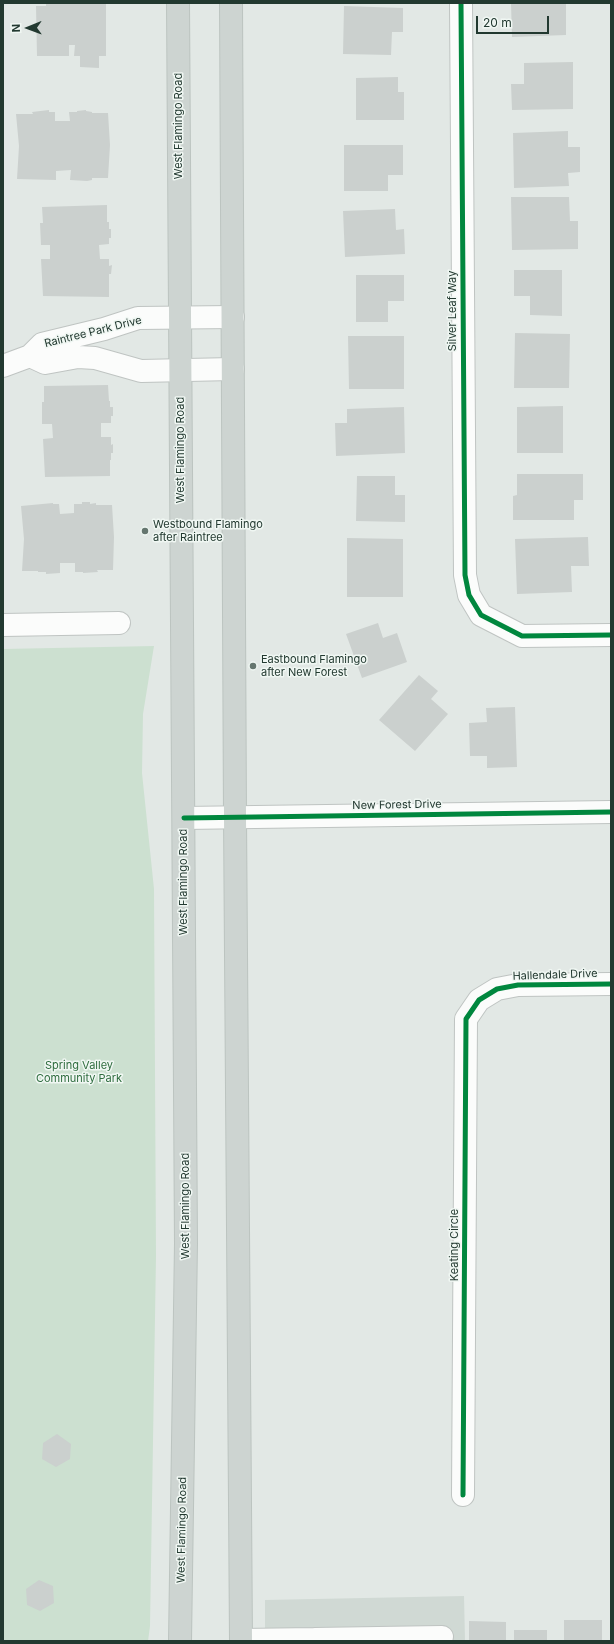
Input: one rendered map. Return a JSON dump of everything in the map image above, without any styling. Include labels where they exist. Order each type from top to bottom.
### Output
[{"type":"main road","name":"West Flamingo Road","points":[[178,3],[186,1243],[180,1641]]},
{"type":"main road","points":[[231,3],[235,817],[242,1641]]},
{"type":"street","name":"Silver Leaf Way","points":[[461,3],[465,575],[469,595],[481,615],[522,636],[611,635]]},
{"type":"street","name":"Raintree Park Drive","points":[[3,366],[30,356],[42,344],[74,335],[104,329],[138,318],[232,317]]},
{"type":"street","points":[[74,335],[78,356]]},
{"type":"street","name":"Raintree Park Drive","points":[[30,356],[45,363],[78,356],[95,358],[141,371],[233,369]]},
{"type":"street","points":[[3,625],[119,623]]},
{"type":"street","name":"New Forest Drive","points":[[184,818],[611,812]]},
{"type":"street","name":"Hallendale Drive","points":[[479,1000],[497,989],[518,985],[611,984]]},
{"type":"street","name":"Keating Circle","points":[[463,1495],[466,1019],[479,1000]]},
{"type":"street","points":[[242,1641],[442,1637]]},
{"type":"shaded area","points":[[464,1596],[465,1641],[265,1641],[265,1600]]},
{"type":"green space","name":"Spring Valley Community Park","points":[[154,646],[143,714],[142,773],[154,889],[156,1256],[150,1626],[148,1641],[3,1641],[3,649]]},
{"type":"building","points":[[46,3],[106,3],[106,56],[99,56],[99,68],[80,67],[80,56],[74,56],[75,45],[69,45],[69,56],[37,56],[36,6],[46,6]]},
{"type":"building","points":[[511,3],[566,3],[566,35],[512,37]]},
{"type":"building","points":[[344,6],[403,8],[403,32],[392,32],[391,55],[343,54]]},
{"type":"building","points":[[573,62],[573,109],[512,110],[511,84],[524,84],[524,63]]},
{"type":"building","points":[[398,77],[398,92],[404,92],[404,120],[356,120],[356,78]]},
{"type":"building","points":[[49,110],[49,112],[55,112],[55,121],[70,121],[69,112],[86,110],[92,113],[108,113],[110,145],[108,178],[92,178],[92,180],[87,181],[70,180],[71,170],[56,171],[56,180],[17,179],[19,146],[16,114],[33,114],[32,112]]},
{"type":"building","points":[[568,131],[568,147],[580,147],[580,172],[568,173],[569,186],[514,188],[513,133]]},
{"type":"building","points":[[344,145],[403,145],[403,175],[388,175],[388,191],[344,191]]},
{"type":"building","points":[[511,197],[569,197],[570,221],[578,221],[578,249],[512,250]]},
{"type":"building","points":[[107,205],[107,222],[109,222],[109,229],[111,229],[111,238],[109,238],[109,244],[99,245],[100,259],[109,259],[109,266],[112,265],[111,274],[109,274],[109,297],[43,296],[41,259],[50,259],[50,245],[41,245],[40,223],[43,223],[42,207]]},
{"type":"building","points":[[395,209],[396,230],[404,229],[405,254],[345,257],[343,211]]},
{"type":"building","points":[[514,270],[562,270],[562,316],[530,315],[530,296],[514,296]]},
{"type":"building","points":[[356,275],[404,275],[404,301],[388,301],[388,322],[356,322]]},
{"type":"building","points":[[515,333],[570,334],[569,388],[514,388]]},
{"type":"building","points":[[348,336],[404,336],[404,389],[349,389]]},
{"type":"building","points":[[108,385],[109,401],[110,407],[113,407],[113,416],[111,416],[111,423],[101,423],[101,437],[111,437],[111,445],[113,444],[113,453],[111,453],[110,460],[110,476],[45,477],[43,439],[53,438],[52,424],[42,424],[44,386]]},
{"type":"building","points":[[563,406],[563,453],[517,453],[517,407]]},
{"type":"building","points":[[404,407],[405,453],[336,456],[335,423],[347,423],[347,409]]},
{"type":"building","points":[[517,474],[583,474],[583,500],[574,500],[574,520],[513,520],[513,496],[517,495]]},
{"type":"building","points":[[357,476],[395,476],[395,495],[405,495],[405,522],[356,521]]},
{"type":"building","points":[[82,502],[90,502],[90,504],[96,503],[96,505],[112,505],[114,537],[113,570],[97,570],[98,572],[83,573],[75,572],[75,563],[60,563],[60,573],[46,574],[46,572],[38,571],[22,571],[24,539],[21,506],[53,503],[59,504],[60,514],[74,513],[74,504],[82,504]]},
{"type":"building","points":[[588,537],[589,566],[571,566],[572,592],[517,594],[515,539]]},
{"type":"building","points":[[347,538],[403,539],[403,597],[347,597]]},
{"type":"building","points":[[378,623],[383,638],[397,633],[407,662],[362,678],[346,634]]},
{"type":"building","points":[[419,675],[438,691],[431,699],[448,714],[415,751],[379,720]]},
{"type":"building","points":[[515,707],[517,767],[487,768],[487,756],[470,756],[469,723],[487,722],[486,708]]},
{"type":"building","points":[[57,1434],[71,1444],[70,1459],[56,1467],[42,1459],[43,1443]]},
{"type":"building","points":[[39,1580],[53,1586],[54,1603],[40,1611],[27,1605],[26,1589]]},
{"type":"building","points":[[564,1620],[602,1620],[602,1641],[564,1641]]},
{"type":"building","points":[[469,1621],[506,1622],[506,1641],[469,1641]]},
{"type":"building","points":[[514,1630],[547,1630],[547,1641],[514,1641]]},
{"type":"cycle path","points":[[461,3],[465,575],[469,595],[481,615],[522,636],[611,635]]},
{"type":"cycle path","points":[[184,818],[611,812]]},
{"type":"cycle path","points":[[463,1495],[466,1019],[479,1000],[497,989],[518,985],[611,984]]},
{"type":"place","name":"Westbound Flamingo after Raintree","points":[[145,531]]},
{"type":"place","name":"Eastbound Flamingo after New Forest","points":[[253,666]]}]
